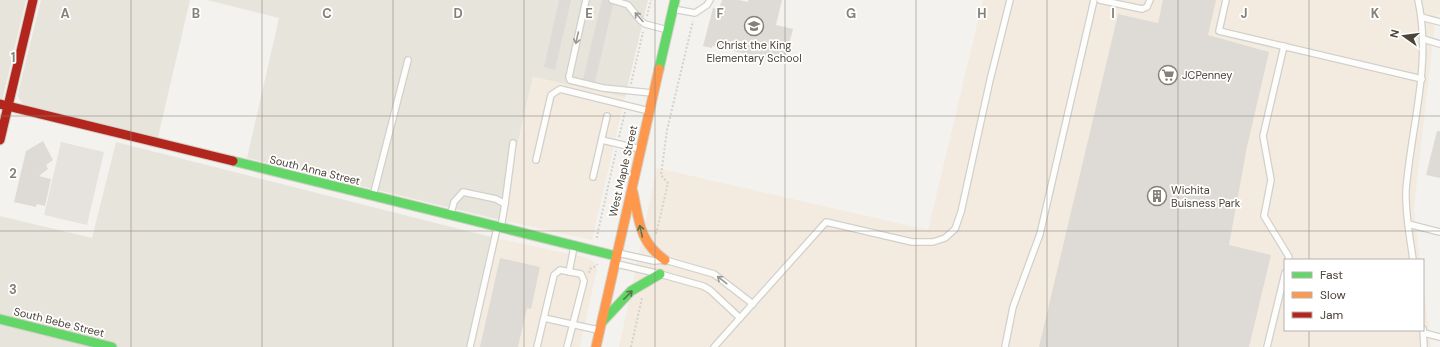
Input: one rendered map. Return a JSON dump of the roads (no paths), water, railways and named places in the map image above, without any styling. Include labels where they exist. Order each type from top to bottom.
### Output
[{"type":"street","points":[[0,140],[4,105],[33,0]]},
{"type":"street","name":"West Maple Street","points":[[596,347],[674,4]]},
{"type":"street","name":"South Anna Street","points":[[4,105],[616,257]]},
{"type":"street","points":[[632,187],[642,237],[656,255],[665,260]]},
{"type":"street","points":[[600,327],[631,291],[660,274]]},
{"type":"street","name":"South Bebe Street","points":[[0,319],[112,347]]},
{"type":"lane","points":[[586,0],[569,77],[570,80],[593,86],[653,93]]},
{"type":"lane","points":[[612,0],[628,6],[645,24],[668,30]]},
{"type":"lane","points":[[674,4],[695,12],[707,5],[710,0]]},
{"type":"lane","points":[[714,347],[826,222],[912,242],[933,242],[944,238],[955,229],[961,212],[990,80],[1010,0]]},
{"type":"lane","points":[[1005,347],[1013,307],[1040,234],[1094,0]]},
{"type":"lane","points":[[1100,0],[1142,9],[1147,7],[1150,0]]},
{"type":"lane","points":[[1226,0],[1219,31],[1422,79]]},
{"type":"lane","points":[[1413,259],[1408,224],[1406,190],[1422,79],[1423,40],[1418,0]]},
{"type":"lane","points":[[1421,17],[1440,22]]},
{"type":"lane","points":[[1423,40],[1440,44]]},
{"type":"lane","points":[[1284,46],[1264,136],[1271,180],[1264,216],[1288,259]]},
{"type":"lane","points":[[373,196],[408,60]]},
{"type":"lane","points":[[536,160],[551,96],[560,89],[649,111]]},
{"type":"lane","points":[[593,177],[608,116]]},
{"type":"lane","points":[[602,140],[640,149]]},
{"type":"lane","points":[[470,347],[505,204],[513,143]]},
{"type":"lane","points":[[451,215],[454,202],[463,192],[496,199],[505,204]]},
{"type":"lane","points":[[1408,224],[1440,232]]},
{"type":"lane","points":[[569,272],[574,246]]},
{"type":"lane","points":[[616,257],[654,261],[665,260],[714,274],[753,304]]},
{"type":"lane","points":[[616,257],[660,274],[696,283],[710,290],[740,318]]},
{"type":"lane","points":[[537,347],[554,275],[560,270],[581,274],[584,281],[568,347]]},
{"type":"lane","points":[[1267,347],[1284,277]]},
{"type":"lane","points":[[544,318],[573,325],[600,327]]},
{"type":"lane","points":[[1424,347],[1423,331],[1440,337]]},
{"type":"place","name":"Christ the King Elementary School","points":[[754,26]]},
{"type":"place","name":"JCPenney","points":[[1168,75]]},
{"type":"place","name":"Wichita Buisness Park","points":[[1157,196]]}]
